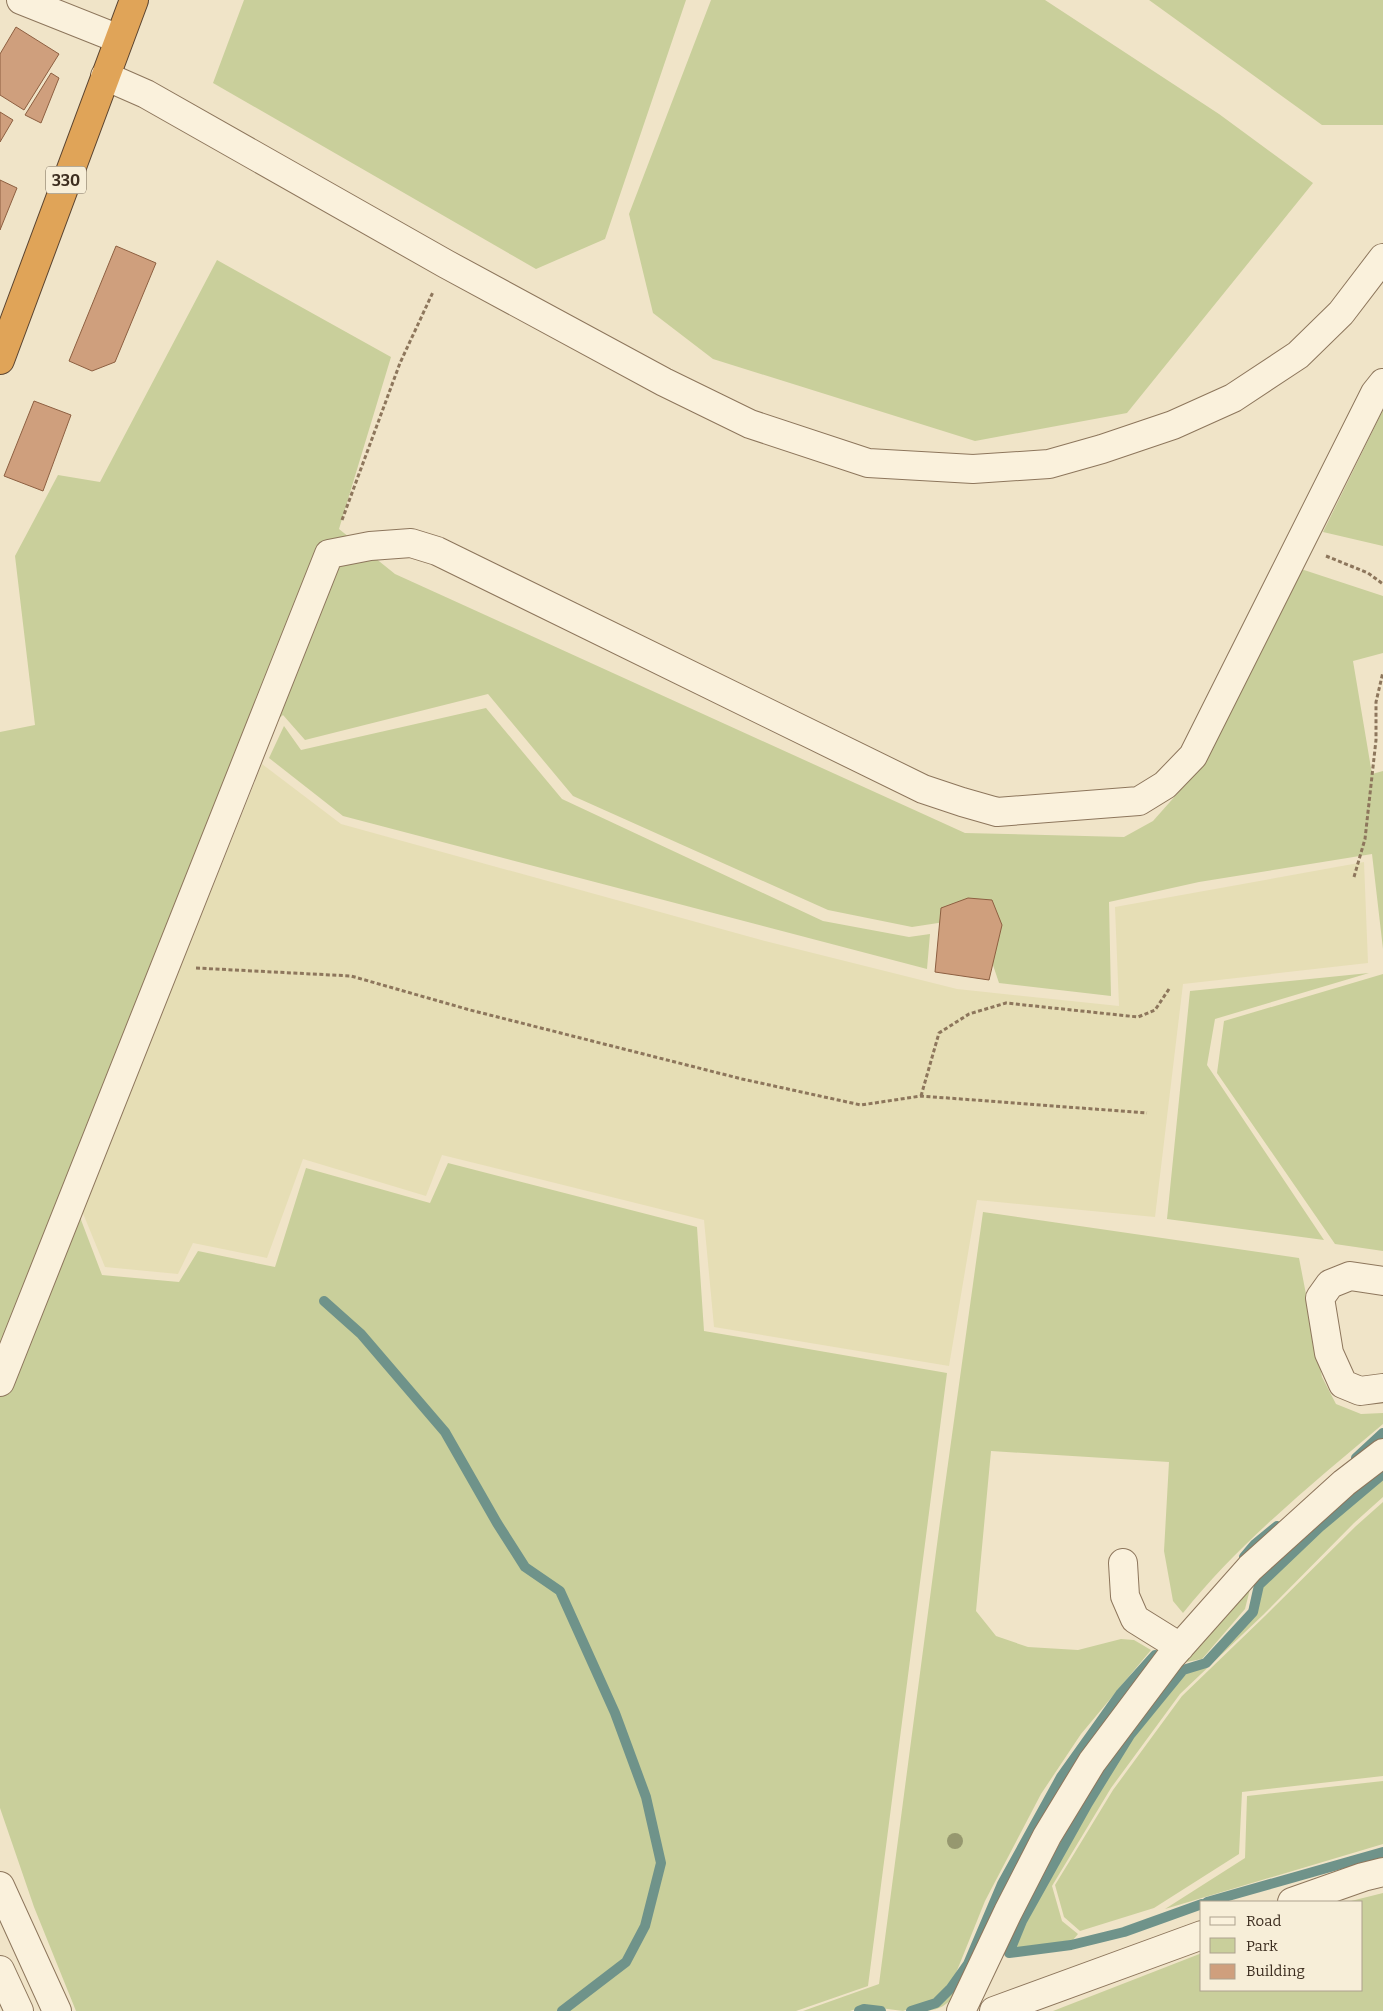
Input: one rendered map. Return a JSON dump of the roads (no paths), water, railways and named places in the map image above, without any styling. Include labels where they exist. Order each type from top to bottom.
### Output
[{"type":"highway","name":"330","points":[[0,360],[6,326],[134,0]]},
{"type":"street","points":[[21,0],[119,39]]},
{"type":"street","points":[[105,76],[146,94],[446,264],[664,382],[750,424],[868,463],[973,469],[1049,464],[1102,449],[1173,425],[1233,398],[1298,355],[1341,313],[1383,258]]},
{"type":"street","points":[[0,1382],[329,554],[370,546],[412,544],[437,551],[923,789],[962,802],[997,812],[1139,802],[1165,785],[1193,756],[1298,544],[1375,393],[1383,383]]},
{"type":"street","points":[[1383,1280],[1350,1276],[1330,1284],[1320,1298],[1330,1353],[1343,1384],[1360,1391],[1383,1388]]},
{"type":"street","points":[[961,2011],[1030,1870],[1087,1771],[1180,1647],[1250,1568],[1344,1483],[1383,1453]]},
{"type":"street","points":[[1123,1563],[1125,1596],[1135,1619],[1180,1647]]},
{"type":"street","points":[[1295,1901],[1363,1876],[1383,1872]]},
{"type":"street","points":[[0,1886],[57,2011]]},
{"type":"street","points":[[994,2011],[1200,1936]]},
{"type":"street","points":[[0,1970],[19,2011]]},
{"type":"waterway","points":[[324,1301],[361,1334],[445,1432],[497,1523],[525,1567],[560,1591],[615,1713],[646,1797],[661,1863],[645,1926],[626,1962],[562,2011]]},
{"type":"waterway","points":[[1356,1458],[1383,1433]]},
{"type":"waterway","points":[[1200,1905],[1124,1932],[1071,1945],[1009,1953],[1022,1921],[1088,1803],[1130,1735],[1183,1670],[1206,1663],[1253,1612],[1259,1585],[1320,1527],[1383,1474]]},
{"type":"waterway","points":[[1244,1557],[1255,1544],[1277,1526]]},
{"type":"waterway","points":[[911,2011],[936,2003],[951,1988],[968,1964],[1002,1884],[1061,1777],[1121,1693],[1155,1655]]},
{"type":"waterway","points":[[1211,1901],[1383,1852]]},
{"type":"waterway","points":[[859,2011],[864,2009],[881,2011]]}]
